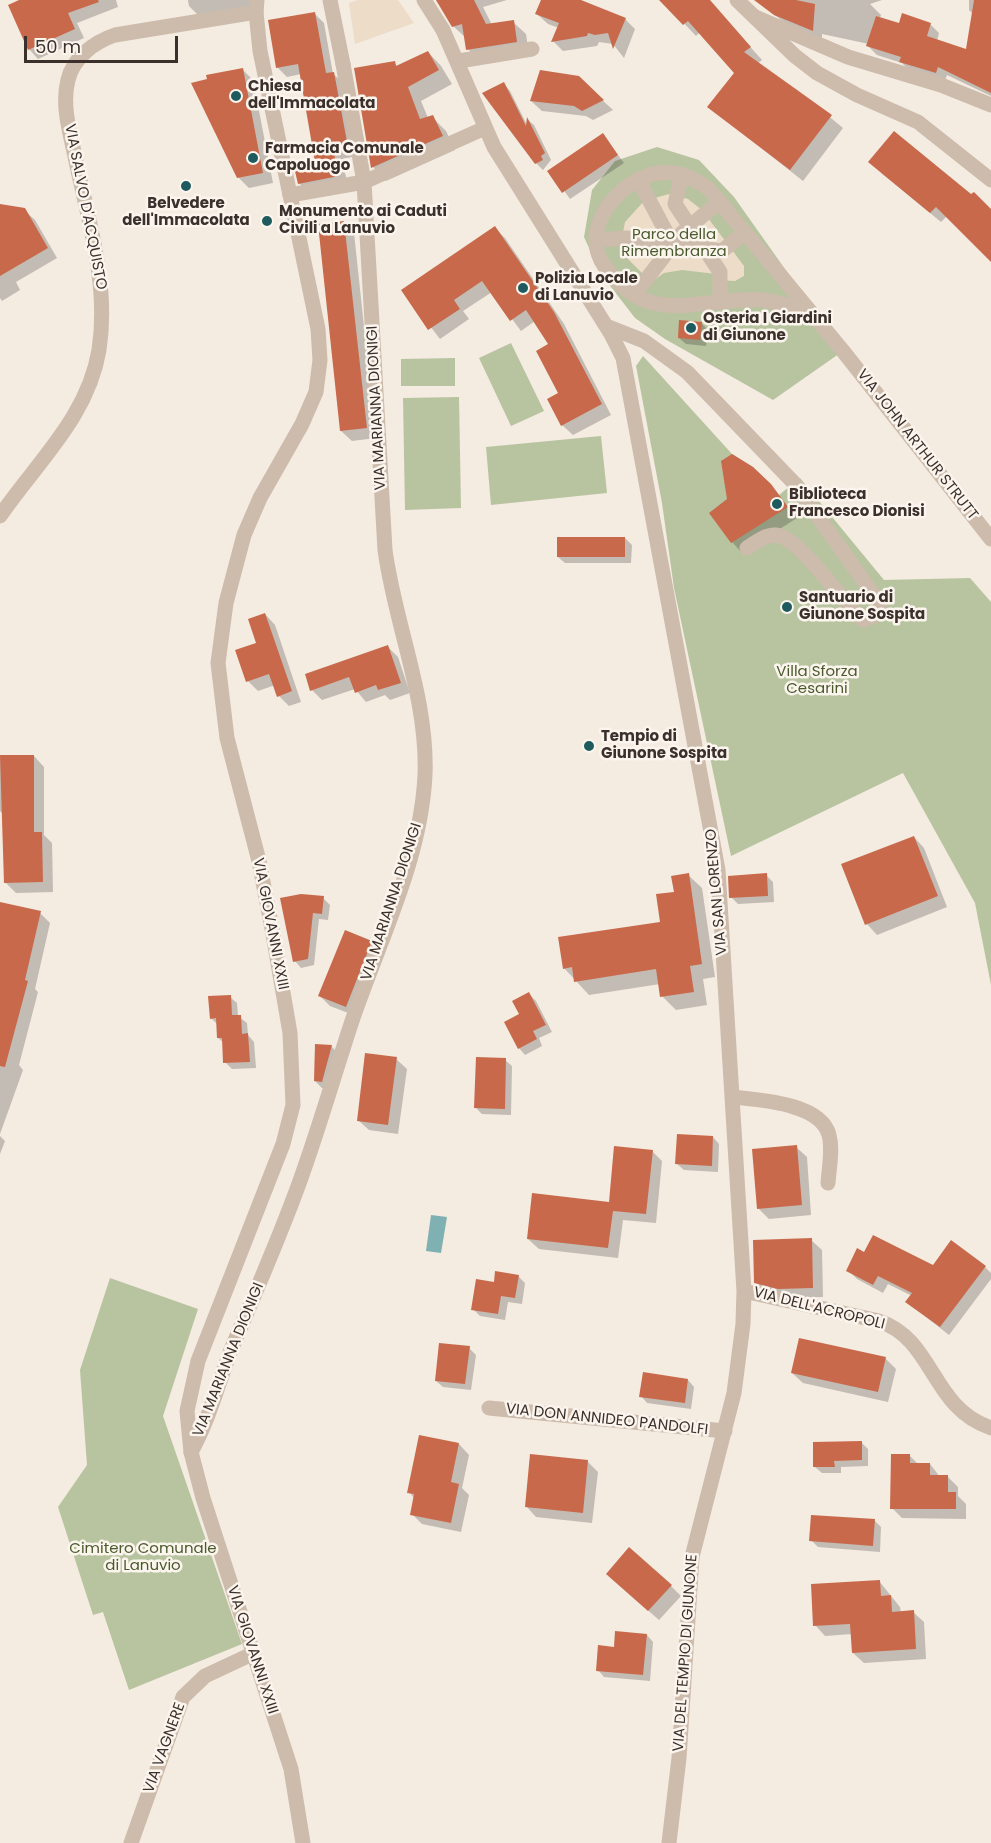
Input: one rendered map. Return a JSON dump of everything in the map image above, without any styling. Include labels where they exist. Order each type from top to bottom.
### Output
[{"type":"street","name":"VIA MARIANNA DIONIGI","points":[[191,1452],[204,1426],[223,1371],[301,1178],[351,1024],[405,874],[416,836],[423,799],[425,759],[422,720],[392,591],[385,550],[364,182],[330,0]]},
{"type":"street","name":"VIA SAN LORENZO","points":[[424,0],[459,61],[485,128],[606,326],[623,358],[714,842],[721,898],[744,1291],[740,1352],[725,1431]]},
{"type":"street","points":[[737,0],[817,73],[857,95],[918,122],[991,180]]},
{"type":"street","name":"VIA GIOVANNI XXIII","points":[[257,6],[260,51],[318,329],[319,376],[307,416],[263,492],[244,536],[226,603],[218,663],[227,738],[254,841],[273,934],[290,1033],[294,1100],[283,1144],[192,1380],[187,1411],[191,1452],[252,1654],[291,1769],[303,1843]]},
{"type":"street","name":"VIA SALVO D'ACQUISTO","points":[[0,516],[76,415],[89,387],[99,351],[102,318],[100,278],[68,123],[66,92],[72,70],[94,45],[115,35],[257,6]]},
{"type":"street","points":[[754,17],[842,55],[941,85],[991,105]]},
{"type":"street","points":[[459,61],[532,49]]},
{"type":"street","points":[[290,195],[364,182],[485,128]]},
{"type":"street","points":[[720,303],[720,272],[675,204],[682,174],[660,172],[628,184],[611,201],[603,214],[597,240],[598,254],[605,267],[635,294],[654,303],[671,306],[720,303],[762,300],[810,312]]},
{"type":"street","name":"VIA JOHN ARTHUR STRUTT","points":[[682,174],[693,177],[720,201],[843,351],[991,539]]},
{"type":"street","points":[[638,179],[673,245]]},
{"type":"street","points":[[635,294],[689,225],[720,201]]},
{"type":"street","points":[[597,240],[627,238],[722,251],[745,232]]},
{"type":"street","points":[[606,326],[637,337],[668,356],[736,422],[794,483],[878,602],[879,609],[876,615],[863,620],[784,536],[775,534],[764,537],[747,548]]},
{"type":"street","points":[[733,1096],[788,1105],[820,1122],[830,1137],[828,1183]]},
{"type":"street","name":"VIA DELL'ACROPOLI","points":[[744,1291],[879,1321],[896,1328],[917,1348],[950,1402],[968,1417],[991,1428]]},
{"type":"street","name":"VIA DON ANNIDEO PANDOLFI","points":[[489,1408],[725,1431]]},
{"type":"street","name":"VIA DEL TEMPIO DI GIUNONE","points":[[669,1843],[679,1758],[692,1557],[700,1515],[725,1431]]},
{"type":"street","name":"VIA VAGNERE","points":[[131,1843],[183,1697],[205,1676],[252,1654]]},
{"type":"green space","name":"Parco della Rimembranza","points":[[657,147],[699,160],[734,197],[843,351],[773,400],[665,339],[635,318],[601,274],[584,237],[592,190],[615,161]]},
{"type":"green space","points":[[511,343],[544,411],[511,426],[479,358]]},
{"type":"green space","name":"Villa Sforza Cesarini","points":[[643,356],[732,454],[753,467],[779,495],[800,478],[884,580],[970,578],[991,602],[991,985],[975,903],[903,773],[731,856],[674,588],[662,503],[636,366]]},
{"type":"green space","points":[[455,358],[455,386],[401,386],[401,359]]},
{"type":"green space","points":[[459,397],[461,508],[405,510],[403,398]]},
{"type":"green space","points":[[601,436],[607,493],[491,505],[486,447]]},
{"type":"green space","name":"Cimitero Comunale di Lanuvio","points":[[110,1278],[198,1309],[163,1416],[242,1644],[129,1690],[103,1612],[93,1615],[58,1507],[87,1465],[80,1370]]},
{"type":"shaded area","points":[[358,0],[398,0],[414,23],[355,44],[349,3]]},
{"type":"shaded area","points":[[669,194],[688,199],[702,210],[744,266],[744,276],[735,281],[716,280],[716,274],[682,270],[664,273],[654,280],[643,274],[628,259],[622,238],[625,222],[644,201]]},
{"type":"water","points":[[431,1215],[447,1217],[441,1253],[426,1251]]},
{"type":"building","points":[[19,0],[98,0],[99,2],[68,13],[75,29],[28,50],[8,5]]},
{"type":"building","points":[[436,0],[474,0],[486,24],[514,20],[517,42],[466,50],[462,24],[452,27]]},
{"type":"building","points":[[541,0],[581,0],[626,18],[613,49],[608,33],[595,35],[588,33],[587,36],[551,42],[559,23],[535,14]]},
{"type":"building","points":[[659,0],[710,0],[751,47],[744,52],[832,115],[790,170],[707,107],[734,73],[688,21],[683,25]]},
{"type":"building","points":[[754,0],[796,0],[815,4],[813,31],[774,15]]},
{"type":"building","points":[[974,0],[991,0],[991,93],[938,67],[936,73],[899,62],[901,57],[866,46],[876,16],[899,23],[902,13],[931,23],[927,36],[966,49]]},
{"type":"building","points":[[315,12],[326,73],[334,72],[348,147],[333,149],[339,176],[298,184],[294,167],[315,162],[298,64],[276,68],[268,20]]},
{"type":"building","points":[[428,51],[439,70],[408,87],[420,119],[433,115],[443,136],[371,168],[354,68],[395,61],[396,66]]},
{"type":"building","points":[[243,68],[263,173],[237,178],[191,83],[207,79],[206,75]]},
{"type":"building","points":[[540,70],[579,76],[604,100],[582,111],[574,106],[530,101]]},
{"type":"building","points":[[504,82],[526,126],[527,117],[545,153],[541,156],[543,160],[535,164],[482,93]]},
{"type":"building","points":[[894,131],[971,194],[974,192],[991,209],[991,262],[936,207],[930,213],[868,162]]},
{"type":"building","points":[[603,133],[618,155],[562,193],[547,171]]},
{"type":"building","points":[[0,204],[25,208],[48,248],[0,276]]},
{"type":"building","points":[[344,221],[367,428],[340,431],[318,224]]},
{"type":"building","points":[[495,226],[554,312],[602,404],[561,426],[547,399],[558,393],[536,351],[548,344],[526,310],[510,321],[482,281],[454,300],[460,309],[428,330],[401,290]]},
{"type":"building","points":[[679,320],[702,322],[700,340],[678,338]]},
{"type":"building","points":[[732,454],[753,467],[771,484],[788,507],[731,543],[709,513],[727,499],[721,461]]},
{"type":"building","points":[[557,537],[625,537],[625,557],[557,557]]},
{"type":"building","points":[[265,613],[292,691],[277,697],[269,674],[246,682],[235,650],[256,643],[248,619]]},
{"type":"building","points":[[388,645],[401,683],[378,690],[376,685],[355,693],[349,677],[310,691],[305,674]]},
{"type":"building","points":[[0,755],[34,755],[34,832],[42,832],[43,882],[4,883]]},
{"type":"building","points":[[914,836],[938,896],[865,925],[841,864]]},
{"type":"building","points":[[689,873],[702,964],[690,966],[694,992],[660,997],[656,969],[574,982],[572,967],[563,969],[558,937],[660,922],[656,894],[674,892],[671,876]]},
{"type":"building","points":[[767,873],[768,896],[729,898],[728,876]]},
{"type":"building","points":[[301,894],[324,896],[322,914],[313,913],[308,959],[293,962],[280,898]]},
{"type":"building","points":[[0,902],[41,911],[25,980],[28,981],[5,1067],[0,1066]]},
{"type":"building","points":[[345,930],[372,941],[346,1007],[318,996]]},
{"type":"building","points":[[529,992],[546,1025],[533,1031],[537,1039],[518,1049],[504,1022],[519,1014],[512,1001]]},
{"type":"building","points":[[231,995],[232,1015],[241,1015],[242,1034],[248,1033],[250,1062],[223,1063],[222,1038],[217,1038],[216,1018],[210,1019],[208,996]]},
{"type":"building","points":[[315,1044],[332,1045],[322,1082],[314,1081]]},
{"type":"building","points":[[365,1053],[397,1057],[388,1125],[357,1121]]},
{"type":"building","points":[[476,1057],[506,1058],[505,1109],[474,1108]]},
{"type":"building","points":[[677,1134],[713,1136],[712,1166],[675,1164]]},
{"type":"building","points":[[797,1145],[802,1205],[757,1209],[752,1149]]},
{"type":"building","points":[[614,1146],[653,1150],[646,1214],[613,1211],[608,1248],[527,1239],[532,1193],[609,1202]]},
{"type":"building","points":[[873,1235],[933,1265],[951,1240],[986,1266],[940,1327],[905,1302],[912,1293],[878,1276],[873,1285],[846,1271],[857,1248],[864,1252]]},
{"type":"building","points":[[812,1238],[813,1288],[778,1289],[754,1283],[753,1240]]},
{"type":"building","points":[[495,1271],[519,1275],[515,1298],[501,1296],[498,1314],[471,1310],[476,1279],[494,1282]]},
{"type":"building","points":[[799,1338],[886,1357],[878,1392],[791,1373]]},
{"type":"building","points":[[439,1343],[470,1346],[465,1384],[435,1381]]},
{"type":"building","points":[[643,1372],[688,1379],[685,1403],[639,1397]]},
{"type":"building","points":[[419,1435],[459,1443],[451,1482],[459,1484],[451,1523],[410,1515],[414,1494],[407,1493]]},
{"type":"building","points":[[862,1441],[862,1460],[834,1461],[835,1467],[813,1467],[813,1442]]},
{"type":"building","points":[[530,1454],[588,1460],[583,1513],[525,1507]]},
{"type":"building","points":[[891,1454],[910,1454],[910,1463],[930,1463],[930,1475],[948,1475],[948,1492],[956,1492],[956,1509],[890,1509]]},
{"type":"building","points":[[811,1515],[875,1519],[873,1546],[809,1541]]},
{"type":"building","points":[[629,1547],[672,1585],[648,1611],[606,1574]]},
{"type":"building","points":[[880,1580],[881,1596],[891,1595],[892,1612],[914,1610],[916,1649],[852,1653],[850,1624],[813,1626],[811,1584]]},
{"type":"building","points":[[615,1631],[647,1634],[643,1675],[596,1671],[598,1645],[614,1647]]},
{"type":"place","name":"Chiesa dell'Immacolata","points":[[236,96]]},
{"type":"place","name":"Farmacia Comunale Capoluogo","points":[[253,158]]},
{"type":"place","name":"Belvedere dell'Immacolata","points":[[186,186]]},
{"type":"place","name":"Monumento ai Caduti Civili a Lanuvio","points":[[267,221]]},
{"type":"place","name":"Polizia Locale di Lanuvio","points":[[523,288]]},
{"type":"place","name":"Osteria I Giardini di Giunone","points":[[691,328]]},
{"type":"place","name":"Biblioteca Francesco Dionisi","points":[[777,504]]},
{"type":"place","name":"Santuario di Giunone Sospita","points":[[787,607]]},
{"type":"place","name":"Tempio di Giunone Sospita","points":[[589,746]]}]
